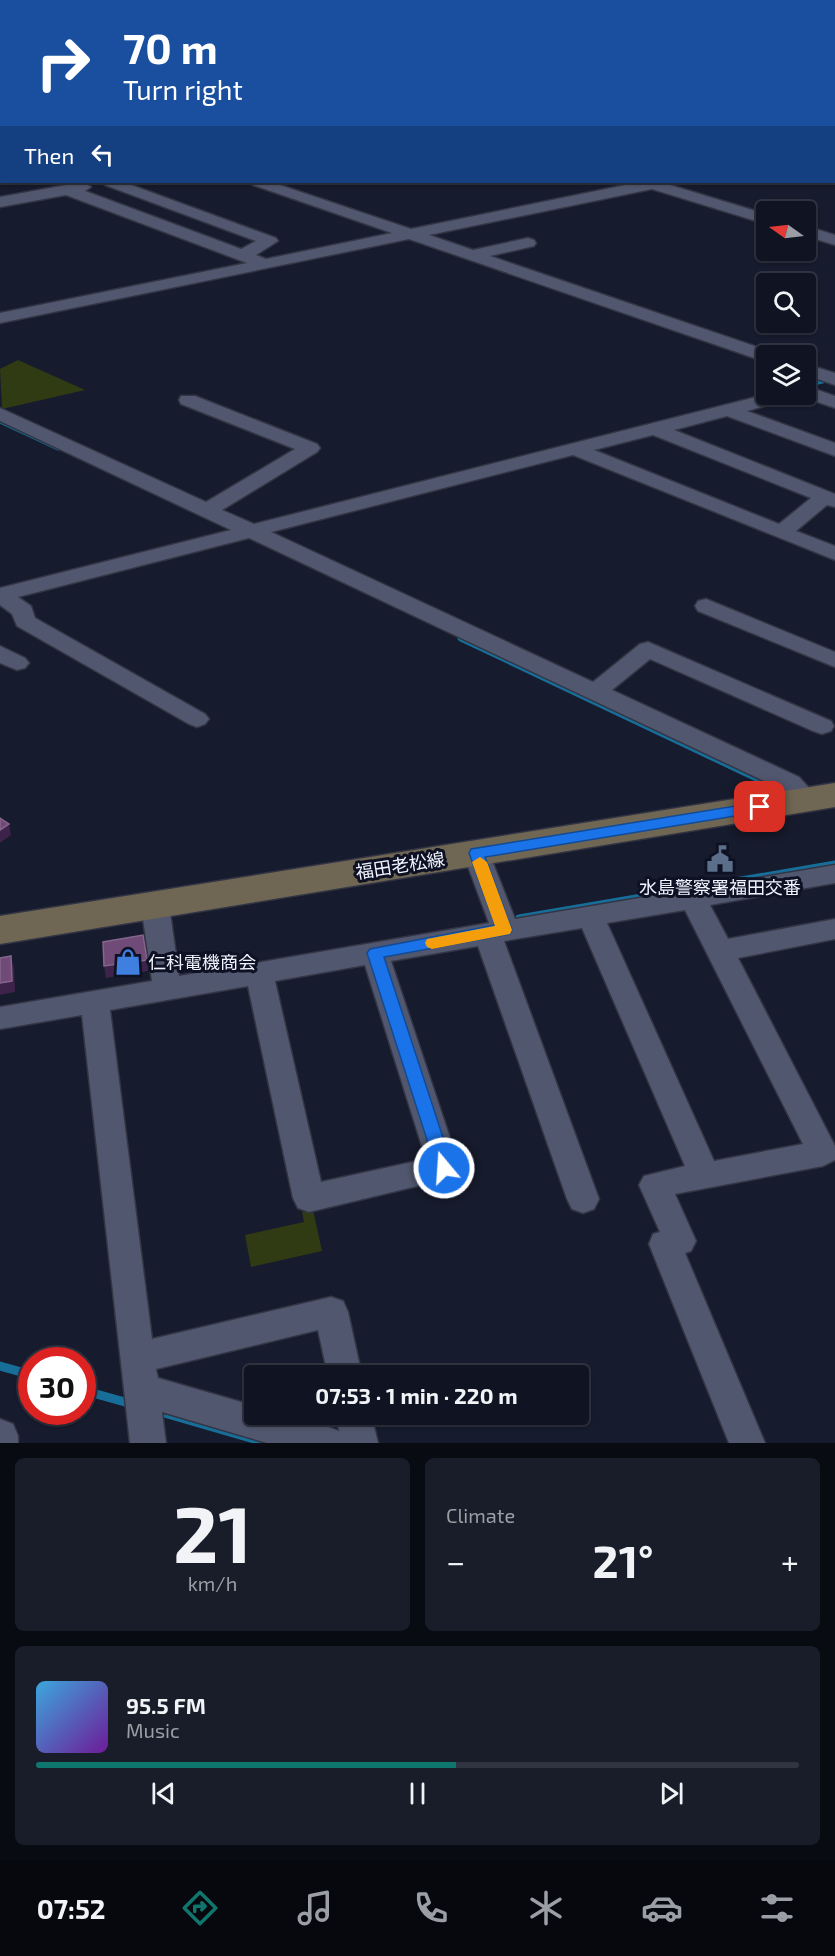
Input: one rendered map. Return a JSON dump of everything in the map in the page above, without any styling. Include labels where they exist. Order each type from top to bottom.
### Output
[{"type":"main road","name":"福田老松線","points":[[0,930],[821,797]]},
{"type":"street","points":[[0,202],[106,183]]},
{"type":"street","points":[[115,183],[270,241],[242,255]]},
{"type":"street","points":[[261,183],[756,353]]},
{"type":"street","points":[[0,318],[654,184],[756,216]]},
{"type":"street","points":[[68,190],[263,263]]},
{"type":"street","points":[[816,234],[835,240]]},
{"type":"street","points":[[473,255],[528,243]]},
{"type":"street","points":[[816,375],[834,385]]},
{"type":"street","points":[[816,390],[834,385]]},
{"type":"street","points":[[188,400],[310,448],[207,510]]},
{"type":"street","points":[[0,595],[246,528],[756,403]]},
{"type":"street","points":[[727,410],[835,450]]},
{"type":"street","points":[[0,414],[821,797]]},
{"type":"street","points":[[653,428],[830,499]]},
{"type":"street","points":[[572,448],[830,549]]},
{"type":"street","points":[[782,532],[830,499]]},
{"type":"street","points":[[0,595],[23,610],[25,621],[197,719]]},
{"type":"street","points":[[706,606],[835,660]]},
{"type":"street","points":[[596,692],[648,649],[822,726]]},
{"type":"street","points":[[476,853],[496,931],[583,1199]]},
{"type":"street","points":[[0,1018],[835,874]]},
{"type":"street","points":[[693,898],[823,1153],[655,1185],[680,1241],[665,1244],[747,1443]]},
{"type":"street","points":[[155,905],[167,990]]},
{"type":"street","points":[[590,915],[705,1175]]},
{"type":"street","points":[[720,951],[835,929]]},
{"type":"street","points":[[259,974],[309,1198],[444,1168],[375,953]]},
{"type":"street","points":[[95,1003],[143,1401]]},
{"type":"street","points":[[143,1401],[331,1312],[343,1365]]},
{"type":"street","points":[[143,1401],[326,1443]]},
{"type":"street","points":[[356,1425],[360,1443]]},
{"type":"street","points":[[0,1436],[0,1443]]},
{"type":"green space","points":[[18,360],[85,390],[2,409],[0,369]]},
{"type":"green space","points":[[313,1210],[322,1251],[251,1267],[245,1235],[304,1222],[302,1212]]},
{"type":"building","points":[[0,818],[9,824],[0,830]]},
{"type":"building","points":[[143,935],[147,960],[104,966],[103,942]]},
{"type":"building","points":[[11,956],[12,981],[0,983],[0,958]]},
{"type":"waterway","points":[[664,185],[676,183]]},
{"type":"waterway","points":[[816,383],[835,378]]},
{"type":"waterway","points":[[0,421],[58,448]]},
{"type":"waterway","points":[[461,638],[769,784]]},
{"type":"waterway","points":[[519,918],[835,864]]},
{"type":"waterway","points":[[0,1366],[18,1371]]},
{"type":"waterway","points":[[96,1394],[132,1404]]},
{"type":"waterway","points":[[154,1410],[268,1443]]},
{"type":"slow traffic","points":[[432,943],[505,930],[480,862]]},
{"type":"place","name":"水島警察署福田交番","points":[[720,859]]},
{"type":"place","name":"仁科電機商会","points":[[128,962]]},
{"type":"route","points":[[444,1168],[375,953],[505,930],[476,853],[760,807]]}]
